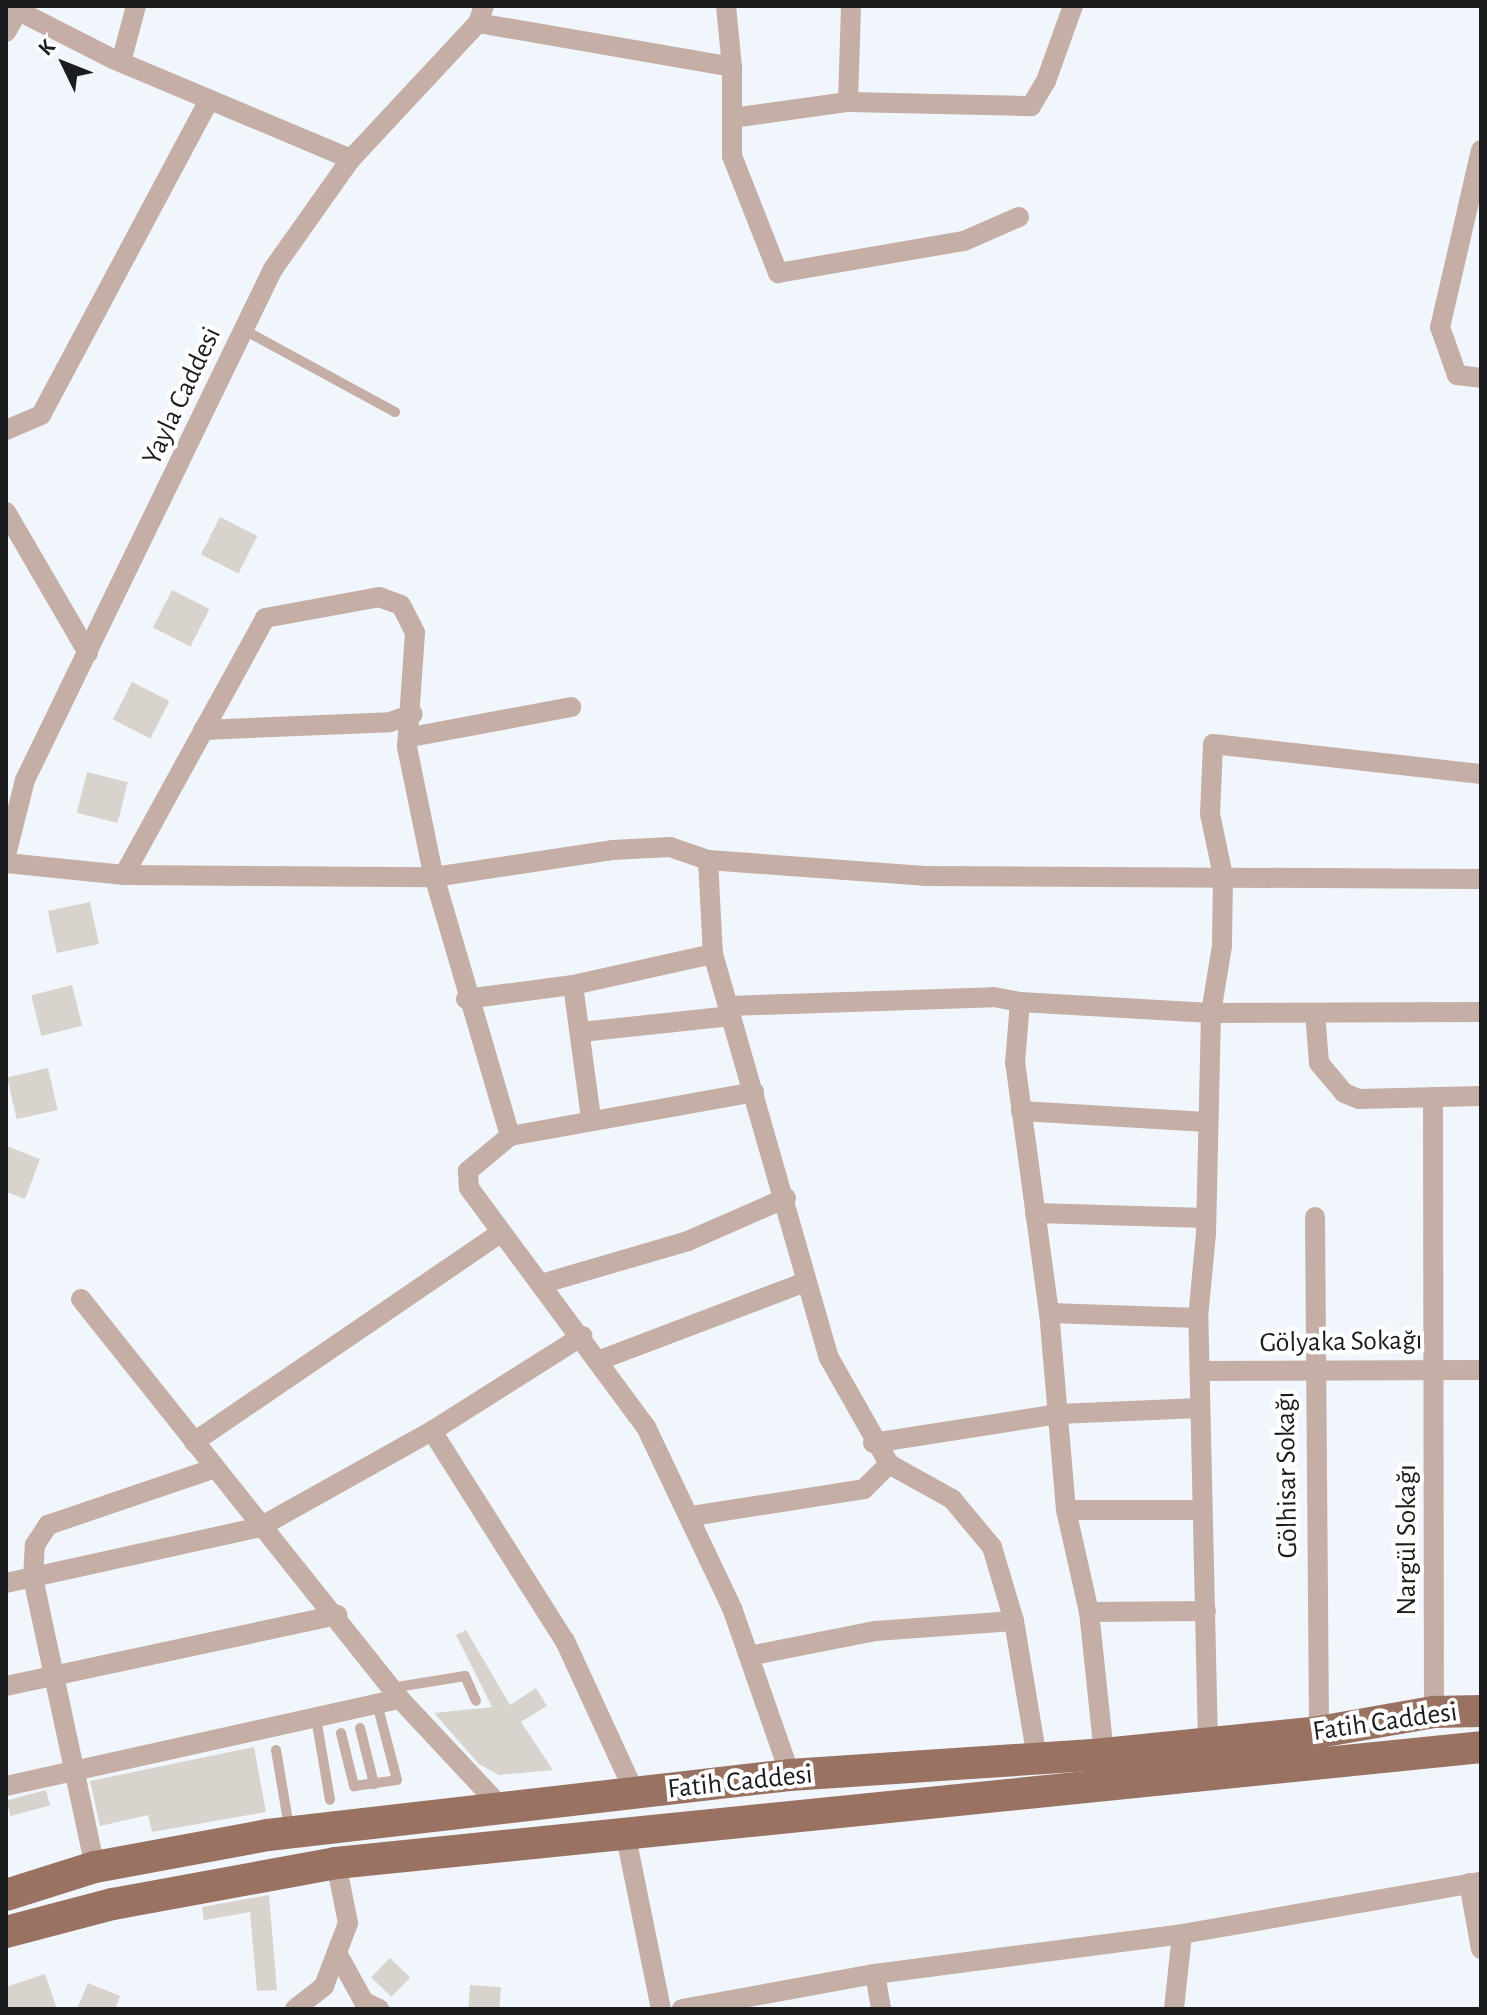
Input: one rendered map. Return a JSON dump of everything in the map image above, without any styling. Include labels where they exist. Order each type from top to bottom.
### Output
[{"type":"main road","name":"Fatih Caddesi","points":[[6,1895],[95,1867],[290,1833],[790,1775],[1104,1754],[1319,1732],[1434,1712],[1481,1711]]},
{"type":"main road","name":"Fatih Caddesi","points":[[6,1932],[113,1904],[336,1863],[626,1837],[1481,1747]]},
{"type":"street","points":[[121,62],[136,6]]},
{"type":"street","points":[[726,6],[732,67],[732,156],[778,273],[964,241],[1019,217]]},
{"type":"street","points":[[848,102],[851,6]]},
{"type":"street","points":[[732,118],[848,102],[1031,106],[1046,81],[1073,6]]},
{"type":"street","points":[[6,32],[14,8],[121,62],[351,159]]},
{"type":"street","points":[[481,15],[732,67]]},
{"type":"street","name":"Yayla Caddesi","points":[[6,855],[25,780],[273,269],[351,159],[481,15]]},
{"type":"street","points":[[6,430],[41,415],[209,100]]},
{"type":"street","points":[[1481,150],[1471,238],[1440,327],[1457,375],[1481,378]]},
{"type":"street","points":[[6,512],[88,653]]},
{"type":"street","points":[[124,875],[265,618],[379,597],[401,605],[415,633],[413,714],[407,747],[434,877],[466,999],[510,1136]]},
{"type":"street","points":[[411,737],[571,707]]},
{"type":"street","points":[[203,730],[390,722],[413,714]]},
{"type":"street","points":[[1208,1743],[1206,1611],[1200,1510],[1202,1371],[1198,1318],[1206,1218],[1211,1013],[1222,946],[1223,876],[1210,814],[1213,744],[1481,774]]},
{"type":"street","points":[[6,863],[124,875],[434,877],[612,850],[670,847],[708,860],[924,876],[1481,879]]},
{"type":"street","points":[[708,860],[713,954],[786,1198],[805,1282],[828,1356],[873,1443],[889,1464],[952,1499],[973,1520],[1000,1564],[1014,1621],[1037,1758]]},
{"type":"street","points":[[466,999],[573,985],[713,954]]},
{"type":"street","points":[[573,985],[591,1119]]},
{"type":"street","points":[[581,1032],[730,1011],[994,997],[1020,1002],[1211,1013],[1481,1012]]},
{"type":"street","points":[[1020,1002],[1015,1063],[1049,1313],[1066,1510],[1089,1612],[1104,1754]]},
{"type":"street","points":[[1315,1013],[1319,1063],[1337,1089],[1359,1099],[1481,1096]]},
{"type":"street","points":[[754,1092],[510,1136],[468,1171],[469,1188],[499,1234],[582,1336],[646,1427],[692,1516],[749,1656],[790,1775]]},
{"type":"street","name":"Nargül Sokağı","points":[[1433,1097],[1434,1712]]},
{"type":"street","points":[[1021,1111],[1207,1122]]},
{"type":"street","points":[[541,1284],[688,1241],[786,1198]]},
{"type":"street","points":[[1035,1213],[1206,1218]]},
{"type":"street","name":"Gölhisar Sokağı","points":[[1315,1217],[1319,1732]]},
{"type":"street","points":[[194,1442],[499,1234]]},
{"type":"street","points":[[600,1360],[805,1282]]},
{"type":"street","points":[[81,1299],[260,1527],[337,1615],[396,1694],[504,1810]]},
{"type":"street","points":[[1049,1313],[1198,1318]]},
{"type":"street","points":[[6,1583],[260,1527],[432,1431],[582,1336]]},
{"type":"street","name":"Gölyaka Sokağı","points":[[1202,1371],[1481,1370]]},
{"type":"street","points":[[873,1443],[1058,1414],[1200,1408]]},
{"type":"street","points":[[432,1431],[565,1641],[635,1793]]},
{"type":"street","points":[[692,1516],[864,1489],[889,1464]]},
{"type":"street","points":[[95,1867],[33,1579],[35,1545],[48,1525],[215,1468]]},
{"type":"street","points":[[1066,1510],[1200,1510]]},
{"type":"street","points":[[1089,1612],[1206,1611]]},
{"type":"street","points":[[6,1686],[337,1615]]},
{"type":"street","points":[[749,1656],[875,1631],[1014,1621]]},
{"type":"street","points":[[6,1786],[377,1704],[396,1694]]},
{"type":"street","points":[[626,1837],[661,2009]]},
{"type":"street","points":[[295,2009],[324,1986],[348,1923],[336,1863]]},
{"type":"street","points":[[682,2009],[875,1974],[1182,1934],[1475,1882],[1481,1949]]},
{"type":"street","points":[[1174,2009],[1182,1934]]},
{"type":"street","points":[[337,1953],[364,2002],[379,2009]]},
{"type":"street","points":[[875,1974],[881,2009]]},
{"type":"lane","points":[[244,330],[395,412]]},
{"type":"lane","points":[[396,1694],[465,1676],[476,1701]]},
{"type":"lane","points":[[341,1733],[354,1786],[397,1780],[377,1704]]},
{"type":"lane","points":[[316,1718],[330,1800]]},
{"type":"lane","points":[[360,1728],[374,1784]]},
{"type":"lane","points":[[276,1750],[290,1833]]},
{"type":"building","points":[[220,517],[257,536],[238,573],[201,554]]},
{"type":"building","points":[[172,590],[209,609],[190,646],[153,627]]},
{"type":"building","points":[[132,682],[169,701],[150,738],[113,719]]},
{"type":"building","points":[[87,772],[128,782],[118,823],[77,813]]},
{"type":"building","points":[[90,902],[99,944],[57,953],[48,911]]},
{"type":"building","points":[[72,985],[82,1026],[41,1036],[31,995]]},
{"type":"building","points":[[48,1068],[58,1110],[17,1119],[7,1077]]},
{"type":"building","points":[[6,1146],[40,1159],[25,1199],[6,1192]]},
{"type":"building","points":[[466,1630],[510,1705],[536,1688],[547,1706],[521,1722],[553,1770],[499,1775],[479,1764],[434,1713],[492,1707],[456,1635]]},
{"type":"building","points":[[254,1747],[266,1812],[152,1832],[148,1815],[100,1826],[90,1781]]},
{"type":"building","points":[[46,1790],[50,1805],[11,1816],[6,1801]]},
{"type":"building","points":[[269,1895],[277,1990],[257,1991],[250,1912],[204,1920],[202,1907]]},
{"type":"building","points":[[390,1958],[410,1977],[391,1997],[371,1977]]},
{"type":"building","points":[[45,1974],[57,2009],[6,2009],[6,1987]]},
{"type":"building","points":[[88,1983],[120,1996],[115,2009],[77,2009]]},
{"type":"building","points":[[470,1985],[501,1987],[499,2009],[468,2009]]}]
